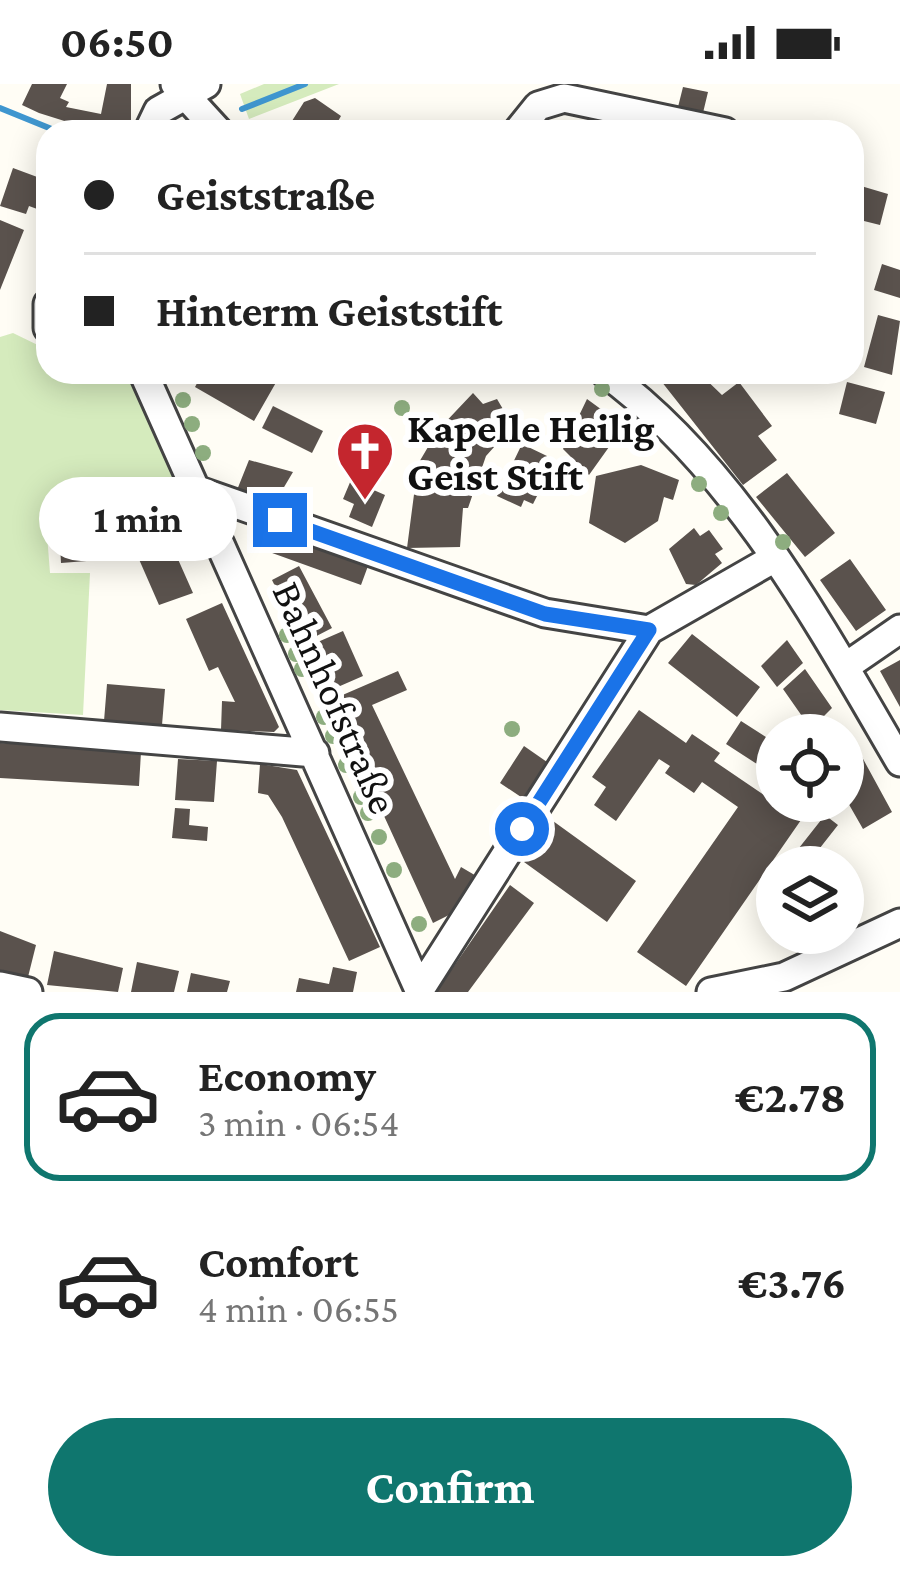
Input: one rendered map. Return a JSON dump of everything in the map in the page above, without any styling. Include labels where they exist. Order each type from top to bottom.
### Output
[{"type":"street","points":[[154,120],[158,111],[188,88],[211,120]]},
{"type":"street","points":[[527,120],[538,106],[564,98],[668,120]]},
{"type":"street","name":"Bahnhofstraße","points":[[149,384],[420,990]]},
{"type":"street","points":[[617,384],[697,458],[845,668],[900,762]]},
{"type":"street","points":[[199,491],[545,614],[649,630]]},
{"type":"street","points":[[420,990],[649,630],[772,559]]},
{"type":"street","points":[[845,668],[900,629]]},
{"type":"street","points":[[0,727],[315,753]]},
{"type":"street","points":[[711,992],[784,976],[900,923]]},
{"type":"street","points":[[0,986],[28,992]]},
{"type":"green space","points":[[264,84],[339,84],[249,119],[240,94]]},
{"type":"green space","points":[[13,333],[36,344],[36,384],[134,384],[183,503],[45,509],[50,573],[90,573],[83,715],[0,710],[0,337]]},
{"type":"building","points":[[32,84],[67,84],[60,98],[69,102],[66,107],[101,114],[107,84],[131,84],[131,120],[61,120],[22,105]]},
{"type":"building","points":[[683,87],[708,92],[702,117],[677,111]]},
{"type":"building","points":[[315,98],[341,116],[339,120],[293,120],[304,102]]},
{"type":"building","points":[[13,168],[36,177],[36,209],[29,206],[26,214],[0,206]]},
{"type":"building","points":[[864,187],[888,194],[880,225],[864,221]]},
{"type":"building","points":[[0,220],[24,230],[0,290]]},
{"type":"building","points":[[882,264],[900,270],[900,298],[874,290]]},
{"type":"building","points":[[878,315],[900,321],[892,375],[864,367]]},
{"type":"building","points":[[197,384],[275,384],[254,421]]},
{"type":"building","points":[[663,384],[711,384],[722,395],[740,384],[772,426],[758,436],[777,460],[743,485]]},
{"type":"building","points":[[846,384],[885,392],[876,424],[839,414]]},
{"type":"building","points":[[473,393],[483,404],[497,399],[513,426],[486,456],[468,508],[463,508],[460,547],[407,548],[418,464],[438,430]]},
{"type":"building","points":[[587,399],[624,426],[589,475],[563,449]]},
{"type":"building","points":[[273,406],[323,431],[312,453],[262,428]]},
{"type":"building","points":[[522,444],[547,456],[532,489],[539,492],[533,504],[524,500],[521,507],[497,496]]},
{"type":"building","points":[[249,460],[293,472],[274,504],[237,490]]},
{"type":"building","points":[[641,465],[679,480],[673,500],[664,497],[658,521],[625,543],[589,523],[596,476]]},
{"type":"building","points":[[787,473],[835,533],[805,557],[756,497]]},
{"type":"building","name":"Kapelle Heilig Geist Stift","points":[[351,480],[385,495],[372,527],[349,517],[354,504],[343,499]]},
{"type":"building","points":[[161,521],[193,593],[159,605],[138,557],[61,563],[59,526]]},
{"type":"building","points":[[694,528],[700,536],[709,530],[723,549],[715,554],[722,563],[696,585],[686,584],[669,549]]},
{"type":"building","points":[[268,530],[368,566],[361,585],[261,549]]},
{"type":"building","points":[[850,559],[886,610],[856,631],[820,580]]},
{"type":"building","points":[[299,566],[332,628],[303,643],[272,580]]},
{"type":"building","points":[[222,603],[279,727],[274,732],[221,730],[222,701],[235,702],[218,667],[209,671],[186,619]]},
{"type":"building","points":[[343,631],[363,676],[324,693],[304,648]]},
{"type":"building","points":[[692,634],[760,687],[737,717],[668,663]]},
{"type":"building","points":[[787,640],[803,663],[777,687],[761,666]]},
{"type":"building","points":[[900,660],[900,707],[880,671]]},
{"type":"building","points":[[805,669],[832,708],[826,714],[800,714],[783,689]]},
{"type":"building","points":[[398,671],[407,690],[372,705],[455,879],[461,867],[478,877],[465,907],[433,923],[331,700]]},
{"type":"building","points":[[107,684],[165,689],[162,725],[104,721]]},
{"type":"building","points":[[639,710],[686,743],[692,734],[720,753],[714,761],[756,789],[756,822],[800,822],[783,846],[756,846],[756,885],[686,986],[637,952],[738,807],[702,782],[694,793],[665,773],[670,766],[659,759],[616,821],[594,805],[606,787],[592,777]]},
{"type":"building","points":[[741,721],[756,731],[756,763],[726,744]]},
{"type":"building","points":[[0,743],[141,752],[139,786],[0,778]]},
{"type":"building","points":[[524,746],[547,762],[524,799],[500,783]]},
{"type":"building","points":[[178,759],[217,761],[214,802],[175,800]]},
{"type":"building","points":[[864,761],[892,812],[863,829],[859,822],[864,822]]},
{"type":"building","points":[[260,764],[297,770],[380,947],[349,961],[282,817],[268,795],[258,793]]},
{"type":"building","points":[[175,808],[190,809],[189,825],[208,827],[207,841],[172,838]]},
{"type":"building","points":[[553,821],[636,881],[607,922],[524,862]]},
{"type":"building","points":[[819,822],[838,825],[822,846],[801,846]]},
{"type":"building","points":[[510,885],[534,903],[468,992],[436,992]]},
{"type":"building","points":[[0,931],[36,945],[27,981],[0,975]]},
{"type":"building","points":[[54,951],[123,968],[118,992],[47,985]]},
{"type":"building","points":[[137,962],[179,971],[174,992],[131,992]]},
{"type":"building","points":[[333,967],[357,972],[353,992],[296,992],[299,978],[329,984]]},
{"type":"building","points":[[191,973],[230,981],[227,992],[187,992]]},
{"type":"waterway","points":[[242,109],[305,84]]},
{"type":"waterway","points":[[0,108],[36,123]]},
{"type":"place","name":"Kapelle Heilig Geist Stift","points":[[365,502]]},
{"type":"route","points":[[280,520],[545,614],[649,630],[522,829]]}]
